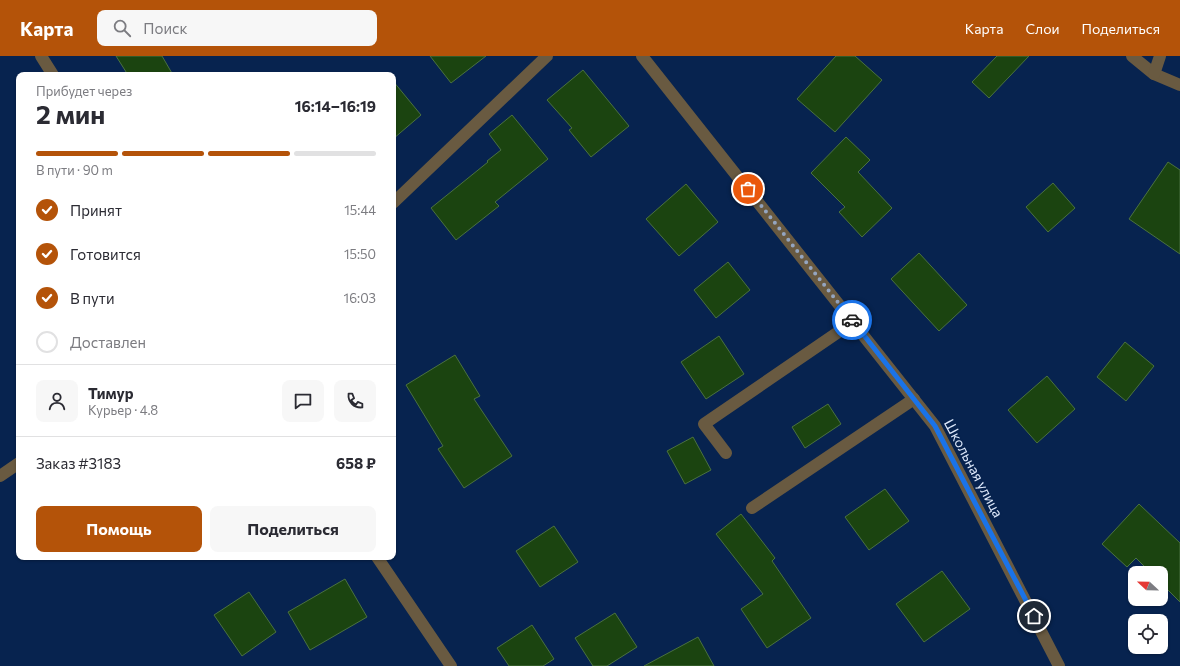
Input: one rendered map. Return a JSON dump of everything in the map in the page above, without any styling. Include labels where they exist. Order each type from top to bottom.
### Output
[{"type":"street","points":[[40,56],[51,72]]},
{"type":"street","points":[[396,200],[547,56]]},
{"type":"street","name":"Школьная улица","points":[[642,56],[935,426],[1060,666]]},
{"type":"street","points":[[1132,56],[1154,74],[1180,85]]},
{"type":"street","points":[[1154,74],[1160,56]]},
{"type":"street","points":[[726,453],[704,424],[853,322]]},
{"type":"street","points":[[752,508],[914,399]]},
{"type":"street","points":[[0,476],[16,465]]},
{"type":"street","points":[[379,560],[451,666]]},
{"type":"building","points":[[116,56],[162,56],[171,72],[126,72]]},
{"type":"building","points":[[430,56],[486,56],[451,83]]},
{"type":"building","points":[[836,56],[855,56],[882,80],[835,132],[797,99]]},
{"type":"building","points":[[997,56],[1029,56],[989,98],[972,82]]},
{"type":"building","points":[[583,70],[629,126],[591,157],[569,130],[572,128],[547,100]]},
{"type":"building","points":[[396,85],[421,115],[396,136]]},
{"type":"building","points":[[512,115],[548,159],[495,202],[499,206],[456,240],[431,208],[501,150],[489,134]]},
{"type":"building","points":[[846,137],[870,160],[858,172],[892,208],[862,237],[839,212],[845,207],[811,173]]},
{"type":"building","points":[[1168,162],[1180,170],[1180,254],[1129,219]]},
{"type":"building","points":[[1053,183],[1075,208],[1048,232],[1026,207]]},
{"type":"building","points":[[686,184],[718,222],[679,256],[646,219]]},
{"type":"building","points":[[919,253],[967,305],[939,331],[891,279]]},
{"type":"building","points":[[728,262],[750,290],[716,318],[694,290]]},
{"type":"building","points":[[719,336],[744,374],[706,399],[681,362]]},
{"type":"building","points":[[1125,342],[1154,366],[1126,401],[1097,377]]},
{"type":"building","points":[[455,355],[480,396],[474,399],[512,456],[464,488],[438,449],[443,446],[406,385]]},
{"type":"building","points":[[1047,376],[1075,409],[1037,443],[1008,410]]},
{"type":"building","points":[[828,404],[841,424],[805,448],[792,427]]},
{"type":"building","points":[[693,437],[711,470],[685,484],[667,451]]},
{"type":"building","points":[[885,489],[909,521],[869,550],[845,517]]},
{"type":"building","points":[[1139,504],[1180,543],[1180,602],[1168,590],[1168,566],[1144,566],[1136,558],[1127,567],[1102,544]]},
{"type":"building","points":[[741,514],[775,558],[772,561],[811,618],[767,648],[741,609],[763,594],[716,534]]},
{"type":"building","points":[[554,526],[578,562],[540,587],[516,551]]},
{"type":"building","points":[[942,571],[970,609],[924,642],[896,604]]},
{"type":"building","points":[[345,579],[367,617],[310,650],[288,612]]},
{"type":"building","points":[[249,592],[276,632],[242,656],[214,615]]},
{"type":"building","points":[[615,613],[637,647],[607,666],[593,666],[575,638]]},
{"type":"building","points":[[532,625],[554,659],[543,666],[509,666],[497,648]]},
{"type":"building","points":[[698,637],[714,666],[644,666]]},
{"type":"way so far","points":[[748,189],[852,320]]},
{"type":"route","points":[[852,320],[935,426],[1034,616]]}]
